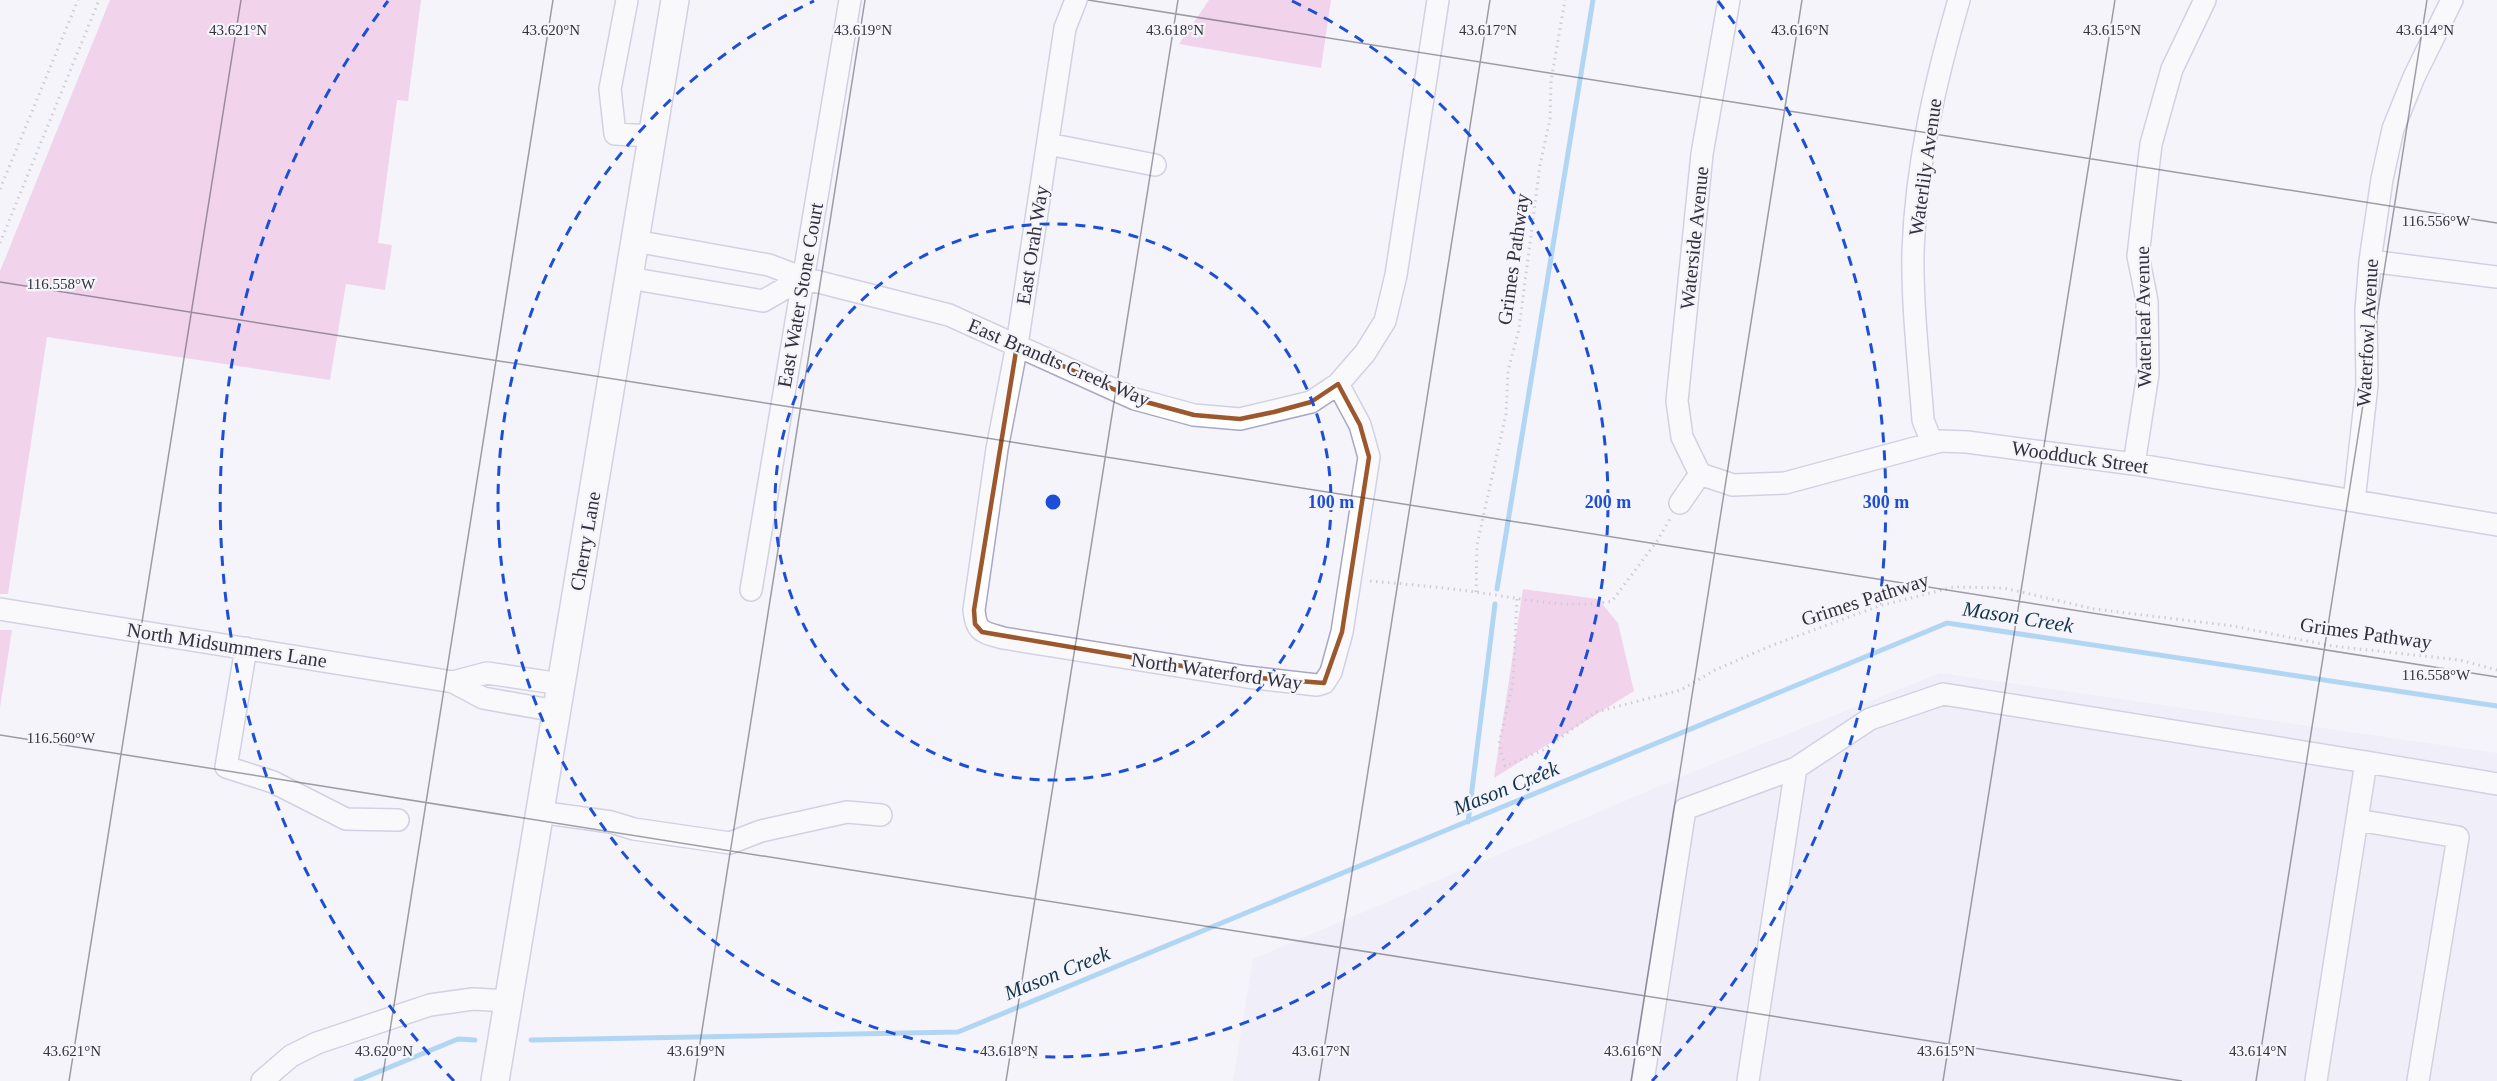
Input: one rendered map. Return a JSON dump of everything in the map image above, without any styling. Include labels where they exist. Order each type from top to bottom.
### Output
[{"type":"main road","name":"Cherry Lane","points":[[495,1081],[675,0]]},
{"type":"street","points":[[627,0],[610,88],[615,134],[652,136]]},
{"type":"street","name":"East Water Stone Court","points":[[751,590],[850,0]]},
{"type":"street","name":"East Orah Way","points":[[982,632],[975,624],[974,610],[997,448],[1017,345],[1065,28],[1076,0]]},
{"type":"street","name":"East Brandts Creek Way","points":[[635,241],[769,265],[803,278],[949,315],[1135,399],[1194,415],[1240,419],[1311,402],[1338,384],[1365,353],[1385,321],[1398,264],[1438,0]]},
{"type":"street","name":"Waterside Avenue","points":[[1700,474],[1682,437],[1677,401],[1702,154],[1729,0]]},
{"type":"street","name":"Waterlily Avenue","points":[[1932,443],[1923,420],[1913,251],[1919,175],[1934,93],[1959,0]]},
{"type":"street","name":"Waterleaf Avenue","points":[[2134,464],[2148,374],[2147,301],[2138,256],[2151,144],[2172,69],[2205,0]]},
{"type":"street","name":"Waterfowl Avenue","points":[[2354,501],[2367,385],[2366,310],[2370,261],[2382,179],[2393,129],[2414,77],[2452,0]]},
{"type":"street","points":[[1048,144],[1155,165]]},
{"type":"street","points":[[2370,261],[2497,277]]},
{"type":"street","points":[[629,278],[763,301],[803,278]]},
{"type":"street","name":"North Waterford Way","points":[[982,632],[1014,640],[1247,677],[1317,685],[1324,683],[1331,672],[1342,632],[1369,457],[1360,425],[1338,384]]},
{"type":"street","name":"Woodduck Street","points":[[1700,474],[1733,485],[1785,483],[1932,443],[1967,442],[2134,464],[2497,525]]},
{"type":"street","points":[[1680,503],[1700,474]]},
{"type":"street","name":"North Midsummers Lane","points":[[0,609],[453,682],[483,698],[556,711]]},
{"type":"street","points":[[246,648],[226,767],[273,782],[346,819],[398,820]]},
{"type":"street","name":"North Midsummers Lane","points":[[453,682],[487,673],[561,684]]},
{"type":"street","points":[[1643,1081],[1685,809],[1796,768],[1870,719],[1943,694],[2497,784]]},
{"type":"street","points":[[2316,1081],[2366,762]]},
{"type":"street","points":[[1748,1081],[1796,768]]},
{"type":"street","points":[[539,812],[730,843],[761,831],[847,813],[880,815]]},
{"type":"street","points":[[2357,820],[2458,837],[2418,1081]]},
{"type":"street","points":[[262,1081],[291,1056],[317,1043],[430,1005],[473,999],[508,1001]]},
{"type":"path","points":[[0,189],[78,0]]},
{"type":"path","points":[[0,243],[99,0]]},
{"type":"path","name":"Grimes Pathway","points":[[1476,592],[1477,545],[1506,414],[1508,371],[1519,329],[1540,165],[1550,119],[1551,81],[1565,0]]},
{"type":"path","points":[[1350,578],[1476,592],[1517,599],[1595,604],[1612,601],[1657,541],[1680,503]]},
{"type":"path","name":"Grimes Pathway","points":[[1517,599],[1513,682],[1499,744],[1505,766],[1543,750],[1596,712],[1681,690],[1715,670],[1773,645],[1880,606],[1954,587],[2004,588],[2094,609],[2233,626],[2331,646],[2460,660],[2497,670]]},
{"type":"highlighted area","points":[[1017,345],[1135,399],[1194,415],[1240,419],[1274,412],[1311,402],[1338,384],[1360,425],[1369,457],[1342,632],[1324,683],[1247,677],[982,632],[975,624],[974,610]]},
{"type":"shaded area","points":[[110,0],[421,0],[408,101],[397,100],[378,243],[392,245],[385,290],[346,284],[330,380],[47,337],[8,594],[0,594],[0,271]]},
{"type":"shaded area","points":[[1209,0],[1331,0],[1321,68],[1179,44]]},
{"type":"shaded area","points":[[1523,589],[1598,599],[1618,623],[1634,691],[1494,778]]},
{"type":"shaded area","points":[[0,630],[12,630],[0,708]]},
{"type":"shaded area","points":[[1940,673],[2497,753],[2497,1081],[1233,1081],[1253,959],[1702,768]]},
{"type":"waterway","points":[[1497,589],[1593,0]]},
{"type":"waterway","points":[[1468,822],[1495,604]]},
{"type":"waterway","name":"Mason Creek","points":[[531,1040],[958,1032],[1947,623],[2497,706]]},
{"type":"waterway","name":"Mason Creek","points":[[356,1081],[458,1039],[475,1040]]}]
